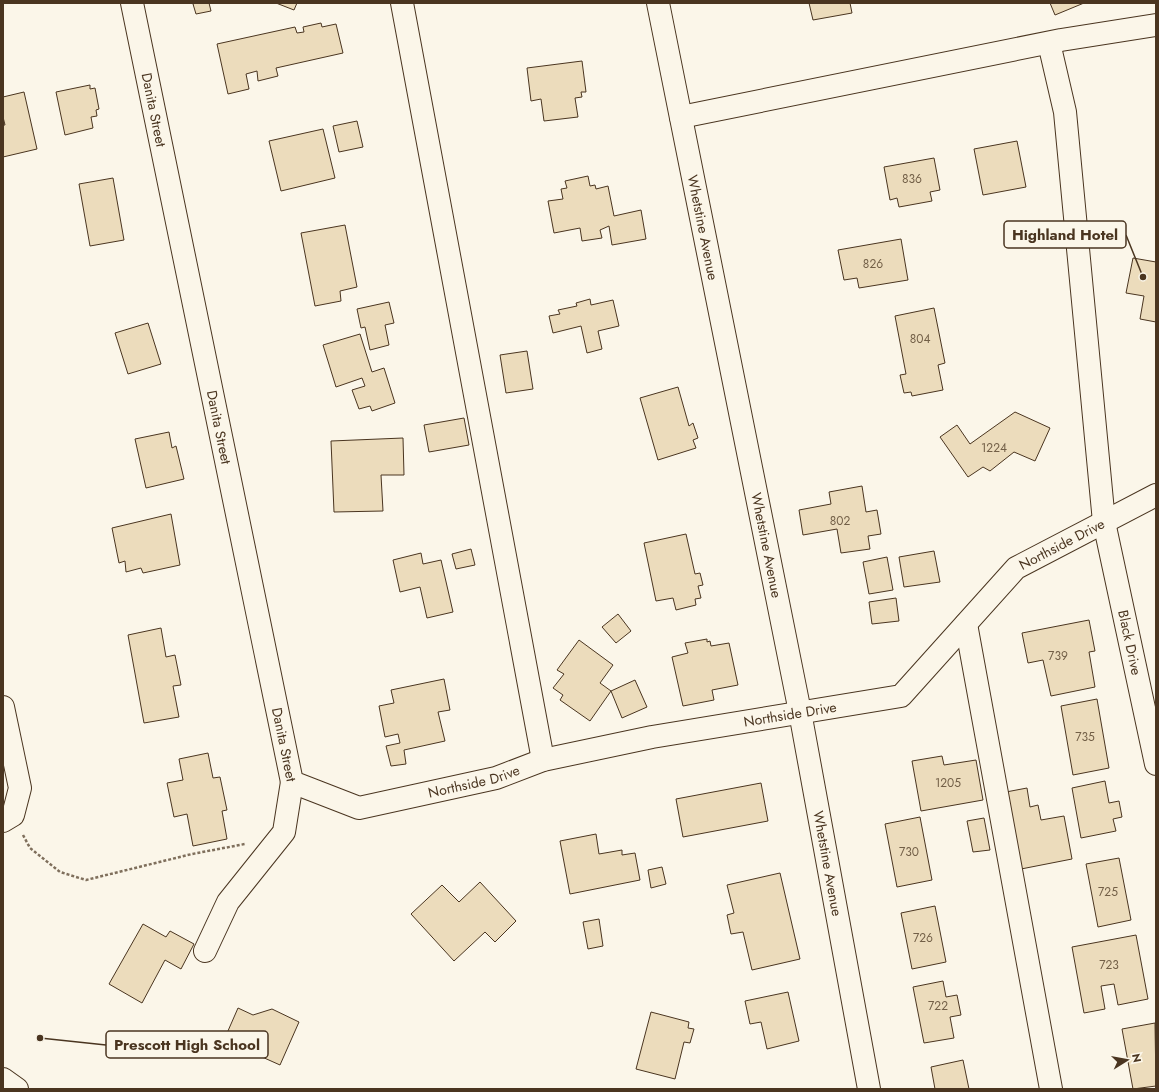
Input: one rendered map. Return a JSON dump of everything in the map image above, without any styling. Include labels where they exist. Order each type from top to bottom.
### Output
[{"type":"street","name":"Danita Street","points":[[132,3],[292,782],[358,808]]},
{"type":"street","points":[[402,3],[543,760]]},
{"type":"street","name":"Whetstine Avenue","points":[[658,3],[800,712],[870,1089]]},
{"type":"street","points":[[681,117],[1049,43],[1156,25]]},
{"type":"street","name":"Black Drive","points":[[1049,43],[1065,112],[1104,522],[1156,764]]},
{"type":"street","name":"Northside Drive","points":[[358,808],[496,778],[543,760],[652,737],[901,696],[1016,568],[1156,495]]},
{"type":"street","points":[[966,624],[1051,1089]]},
{"type":"street","points":[[3,707],[20,788],[8,818]]},
{"type":"street","points":[[204,951],[228,902],[284,832],[292,782]]},
{"type":"street","points":[[3,1079],[17,1089]]},
{"type":"path","points":[[8,818],[30,848],[60,872],[86,880],[192,854],[248,843]]},
{"type":"building","points":[[209,3],[211,11],[196,14],[193,4]]},
{"type":"building","points":[[276,3],[297,3],[294,10]]},
{"type":"building","points":[[809,3],[850,3],[852,13],[813,20]]},
{"type":"building","points":[[1050,3],[1084,3],[1055,15]]},
{"type":"building","points":[[321,23],[322,27],[336,24],[343,53],[276,68],[278,76],[258,81],[257,71],[246,74],[249,89],[228,94],[217,44],[295,27],[297,33],[304,32],[303,27]]},
{"type":"building","points":[[582,61],[586,92],[581,92],[582,97],[575,98],[578,117],[544,121],[541,99],[531,101],[527,68]]},
{"type":"building","points":[[90,85],[90,89],[95,88],[99,109],[96,110],[97,116],[91,117],[93,128],[65,135],[56,92]]},
{"type":"building","points":[[24,92],[37,149],[3,157],[3,125],[5,125],[3,117],[3,97]]},
{"type":"building","points":[[357,121],[363,147],[339,152],[333,126]]},
{"type":"building","points":[[323,129],[335,178],[281,191],[269,141]]},
{"type":"building","points":[[1017,141],[1026,187],[983,195],[974,149]]},
{"type":"building","points":[[934,158],[940,190],[930,192],[932,201],[899,207],[897,198],[890,200],[884,167]]},
{"type":"building","points":[[588,176],[590,186],[595,185],[596,189],[608,186],[614,216],[641,210],[646,239],[612,245],[609,226],[600,230],[602,238],[582,241],[580,228],[554,233],[548,201],[563,199],[561,189],[567,188],[565,181]]},
{"type":"building","points":[[113,178],[124,240],[90,246],[79,184]]},
{"type":"building","points":[[345,225],[357,287],[340,291],[341,301],[315,306],[301,233]]},
{"type":"building","points":[[901,239],[908,280],[859,288],[857,278],[844,280],[838,250]]},
{"type":"building","points":[[1133,258],[1156,262],[1156,322],[1140,319],[1144,296],[1126,293]]},
{"type":"building","points":[[590,299],[591,305],[613,300],[619,326],[598,331],[602,349],[587,353],[581,326],[553,333],[549,316],[560,314],[558,310],[577,306],[576,303]]},
{"type":"building","points":[[389,302],[394,323],[385,325],[389,345],[370,350],[365,327],[361,328],[357,309]]},
{"type":"building","points":[[934,308],[945,363],[938,365],[943,390],[912,396],[911,392],[904,393],[900,375],[906,374],[895,316]]},
{"type":"building","points":[[148,323],[161,364],[128,374],[115,333]]},
{"type":"building","points":[[360,334],[372,372],[384,368],[395,403],[372,411],[370,406],[359,409],[352,390],[365,386],[362,378],[336,387],[323,345]]},
{"type":"building","points":[[527,351],[533,389],[506,393],[500,355]]},
{"type":"building","points":[[678,387],[689,426],[693,423],[698,438],[693,440],[696,448],[658,460],[640,398]]},
{"type":"building","points":[[1015,412],[1050,428],[1035,461],[1014,452],[990,471],[983,467],[968,477],[940,437],[957,425],[970,444]]},
{"type":"building","points":[[464,418],[469,445],[429,452],[424,425]]},
{"type":"building","points":[[169,432],[172,448],[176,446],[184,479],[146,488],[135,439]]},
{"type":"building","points":[[403,438],[404,475],[381,475],[383,511],[334,512],[331,441]]},
{"type":"building","points":[[862,486],[866,512],[877,510],[881,534],[868,536],[870,549],[841,553],[837,529],[803,535],[799,510],[831,504],[829,492]]},
{"type":"building","points":[[171,514],[180,565],[143,573],[141,568],[126,572],[125,561],[119,563],[112,528]]},
{"type":"building","points":[[686,534],[695,574],[700,573],[703,585],[698,586],[701,598],[695,599],[696,605],[676,610],[673,598],[656,601],[644,543]]},
{"type":"building","points":[[471,549],[475,565],[456,569],[452,554]]},
{"type":"building","points":[[934,551],[940,582],[904,587],[899,557]]},
{"type":"building","points":[[421,553],[423,564],[441,560],[453,612],[427,618],[420,587],[400,592],[393,560]]},
{"type":"building","points":[[887,557],[893,590],[869,594],[863,562]]},
{"type":"building","points":[[896,598],[899,621],[872,624],[869,602]]},
{"type":"building","points":[[618,614],[631,631],[616,643],[602,627]]},
{"type":"building","points":[[1089,620],[1095,651],[1089,652],[1095,687],[1051,696],[1043,660],[1028,663],[1022,633]]},
{"type":"building","points":[[161,628],[166,657],[175,655],[181,685],[173,686],[179,717],[144,723],[128,635]]},
{"type":"building","points":[[707,639],[707,642],[710,641],[711,646],[729,643],[738,685],[712,690],[714,700],[683,706],[672,657],[688,653],[685,643]]},
{"type":"building","points":[[579,640],[613,665],[600,683],[611,691],[590,721],[560,700],[563,695],[553,688],[564,674],[557,670]]},
{"type":"building","points":[[444,679],[450,710],[438,712],[445,741],[404,750],[406,764],[391,766],[386,746],[400,743],[398,734],[385,737],[379,706],[394,703],[391,690]]},
{"type":"building","points":[[635,680],[647,707],[622,718],[611,691]]},
{"type":"building","points":[[1097,699],[1109,768],[1073,775],[1061,706]]},
{"type":"building","points":[[208,753],[213,778],[220,777],[227,810],[222,811],[227,839],[193,846],[187,814],[174,817],[167,783],[183,780],[179,759]]},
{"type":"building","points":[[942,756],[944,765],[976,760],[983,800],[921,811],[912,761]]},
{"type":"building","points":[[1105,781],[1109,803],[1119,801],[1122,817],[1113,819],[1116,831],[1081,838],[1072,788]]},
{"type":"building","points":[[761,783],[768,821],[683,837],[676,799]]},
{"type":"building","points":[[1027,788],[1030,807],[1038,805],[1041,820],[1064,816],[1072,859],[1021,869],[1006,792]]},
{"type":"building","points":[[920,817],[932,880],[897,887],[885,824]]},
{"type":"building","points":[[984,818],[990,850],[973,852],[967,821]]},
{"type":"building","points":[[596,834],[599,854],[622,850],[622,855],[635,853],[640,880],[570,894],[560,841]]},
{"type":"building","points":[[1119,858],[1131,920],[1098,927],[1086,864]]},
{"type":"building","points":[[662,867],[666,884],[651,888],[648,870]]},
{"type":"building","points":[[780,873],[800,959],[752,970],[743,932],[731,934],[727,915],[734,913],[727,885]]},
{"type":"building","points":[[480,882],[516,921],[495,942],[485,932],[454,961],[411,914],[442,885],[459,902]]},
{"type":"building","points":[[935,906],[946,962],[912,969],[901,913]]},
{"type":"building","points":[[599,919],[603,946],[588,949],[583,922]]},
{"type":"building","points":[[143,924],[166,937],[170,931],[194,944],[181,969],[165,960],[142,1003],[109,984]]},
{"type":"building","points":[[1136,935],[1148,999],[1118,1005],[1114,984],[1101,986],[1105,1009],[1084,1013],[1072,947]]},
{"type":"building","points":[[943,981],[946,997],[957,995],[961,1015],[950,1017],[954,1038],[924,1043],[913,987]]},
{"type":"building","points":[[788,992],[799,1041],[767,1049],[761,1022],[750,1024],[745,1001]]},
{"type":"building","points":[[238,1008],[253,1015],[272,1009],[299,1022],[280,1065],[224,1040]]},
{"type":"building","points":[[651,1012],[689,1022],[688,1028],[694,1029],[690,1043],[684,1042],[675,1079],[636,1069]]},
{"type":"building","points":[[1155,1023],[1156,1086],[1133,1089],[1122,1029]]},
{"type":"building","points":[[963,1060],[969,1089],[935,1089],[931,1067]]},
{"type":"place","name":"Highland Hotel","points":[[1143,277]]},
{"type":"place","name":"Prescott High School","points":[[40,1038]]}]
